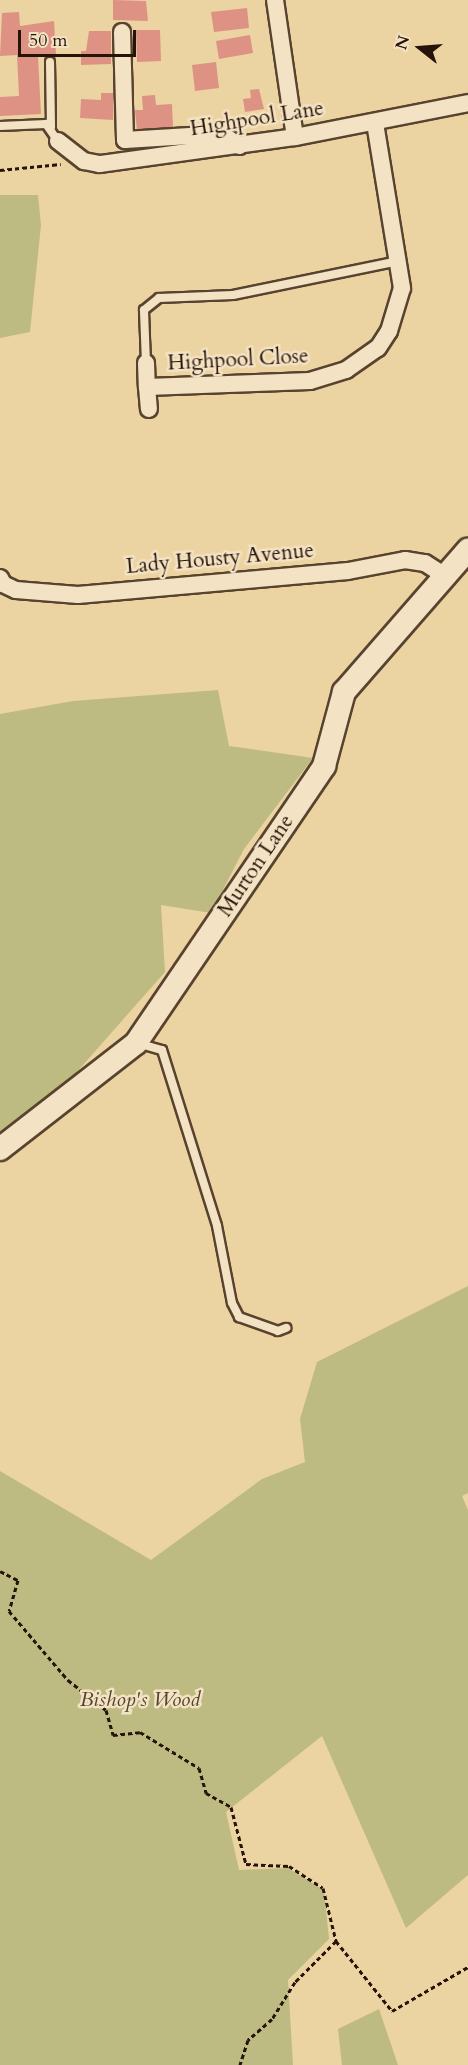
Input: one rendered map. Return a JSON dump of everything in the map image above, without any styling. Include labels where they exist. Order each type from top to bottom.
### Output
[{"type":"street","points":[[275,0],[295,137]]},
{"type":"street","points":[[122,32],[125,160]]},
{"type":"street","name":"Highpool Lane","points":[[84,161],[125,160],[239,146],[375,123],[468,103]]},
{"type":"street","name":"Highpool Close","points":[[147,387],[310,381],[346,370],[378,348],[389,331],[402,288],[375,123]]},
{"type":"street","points":[[55,134],[84,161]]},
{"type":"street","points":[[125,140],[222,134],[239,146]]},
{"type":"street","name":"Highpool Close","points":[[146,363],[149,409]]},
{"type":"street","name":"Murton Lane","points":[[0,1149],[136,1042],[324,766],[344,693],[468,550]]},
{"type":"street","name":"Lady Housty Avenue","points":[[0,578],[3,584],[16,590],[78,595],[348,570],[405,560],[425,563],[445,576]]},
{"type":"lane","points":[[0,126],[55,134],[50,62]]},
{"type":"lane","points":[[146,363],[144,310],[159,298],[233,295],[399,261]]},
{"type":"lane","points":[[136,1042],[162,1050],[218,1226],[232,1303],[239,1317],[279,1331],[286,1328]]},
{"type":"path","points":[[0,170],[84,161]]},
{"type":"path","points":[[0,1571],[18,1580],[9,1611],[68,1680],[106,1710],[113,1735],[140,1732],[199,1768],[206,1793],[231,1807],[246,1864],[289,1866],[323,1888],[336,1941],[392,2011],[468,1967]]},
{"type":"path","points":[[240,2065],[248,2040],[272,2019],[295,1982],[336,1941]]},
{"type":"green space","points":[[0,195],[38,195],[41,225],[30,332],[0,338]]},
{"type":"green space","points":[[218,690],[229,746],[313,758],[244,849],[211,913],[161,905],[165,972],[53,1099],[0,1138],[0,714],[73,701]]},
{"type":"green space","name":"Bishop's Wood","points":[[468,1286],[468,1493],[462,1496],[468,1510],[468,1875],[406,1928],[322,1736],[226,1812],[239,1870],[288,1868],[324,1890],[329,1939],[288,1980],[293,2065],[0,2065],[0,1471],[151,1560],[262,1479],[305,1462],[300,1419],[317,1362]]},
{"type":"green space","points":[[379,2009],[398,2065],[342,2065],[338,2029]]},
{"type":"building","points":[[113,0],[146,1],[148,21],[113,20]]},
{"type":"building","points":[[247,8],[249,28],[214,32],[211,12]]},
{"type":"building","points":[[19,12],[20,26],[54,21],[56,55],[38,56],[41,114],[0,116],[0,97],[19,96],[17,55],[0,56],[2,13]]},
{"type":"building","points":[[136,30],[160,30],[161,61],[137,62]]},
{"type":"building","points":[[89,31],[111,31],[111,64],[81,65],[81,51],[86,51]]},
{"type":"building","points":[[250,35],[253,53],[219,59],[216,41]]},
{"type":"building","points":[[216,62],[219,88],[195,91],[192,65]]},
{"type":"building","points":[[259,89],[264,109],[245,112],[243,99],[251,98],[250,90]]},
{"type":"building","points":[[101,93],[114,93],[113,120],[80,118],[81,99],[101,100]]},
{"type":"building","points":[[155,95],[156,105],[172,104],[173,127],[137,131],[135,110],[143,110],[142,96]]}]
